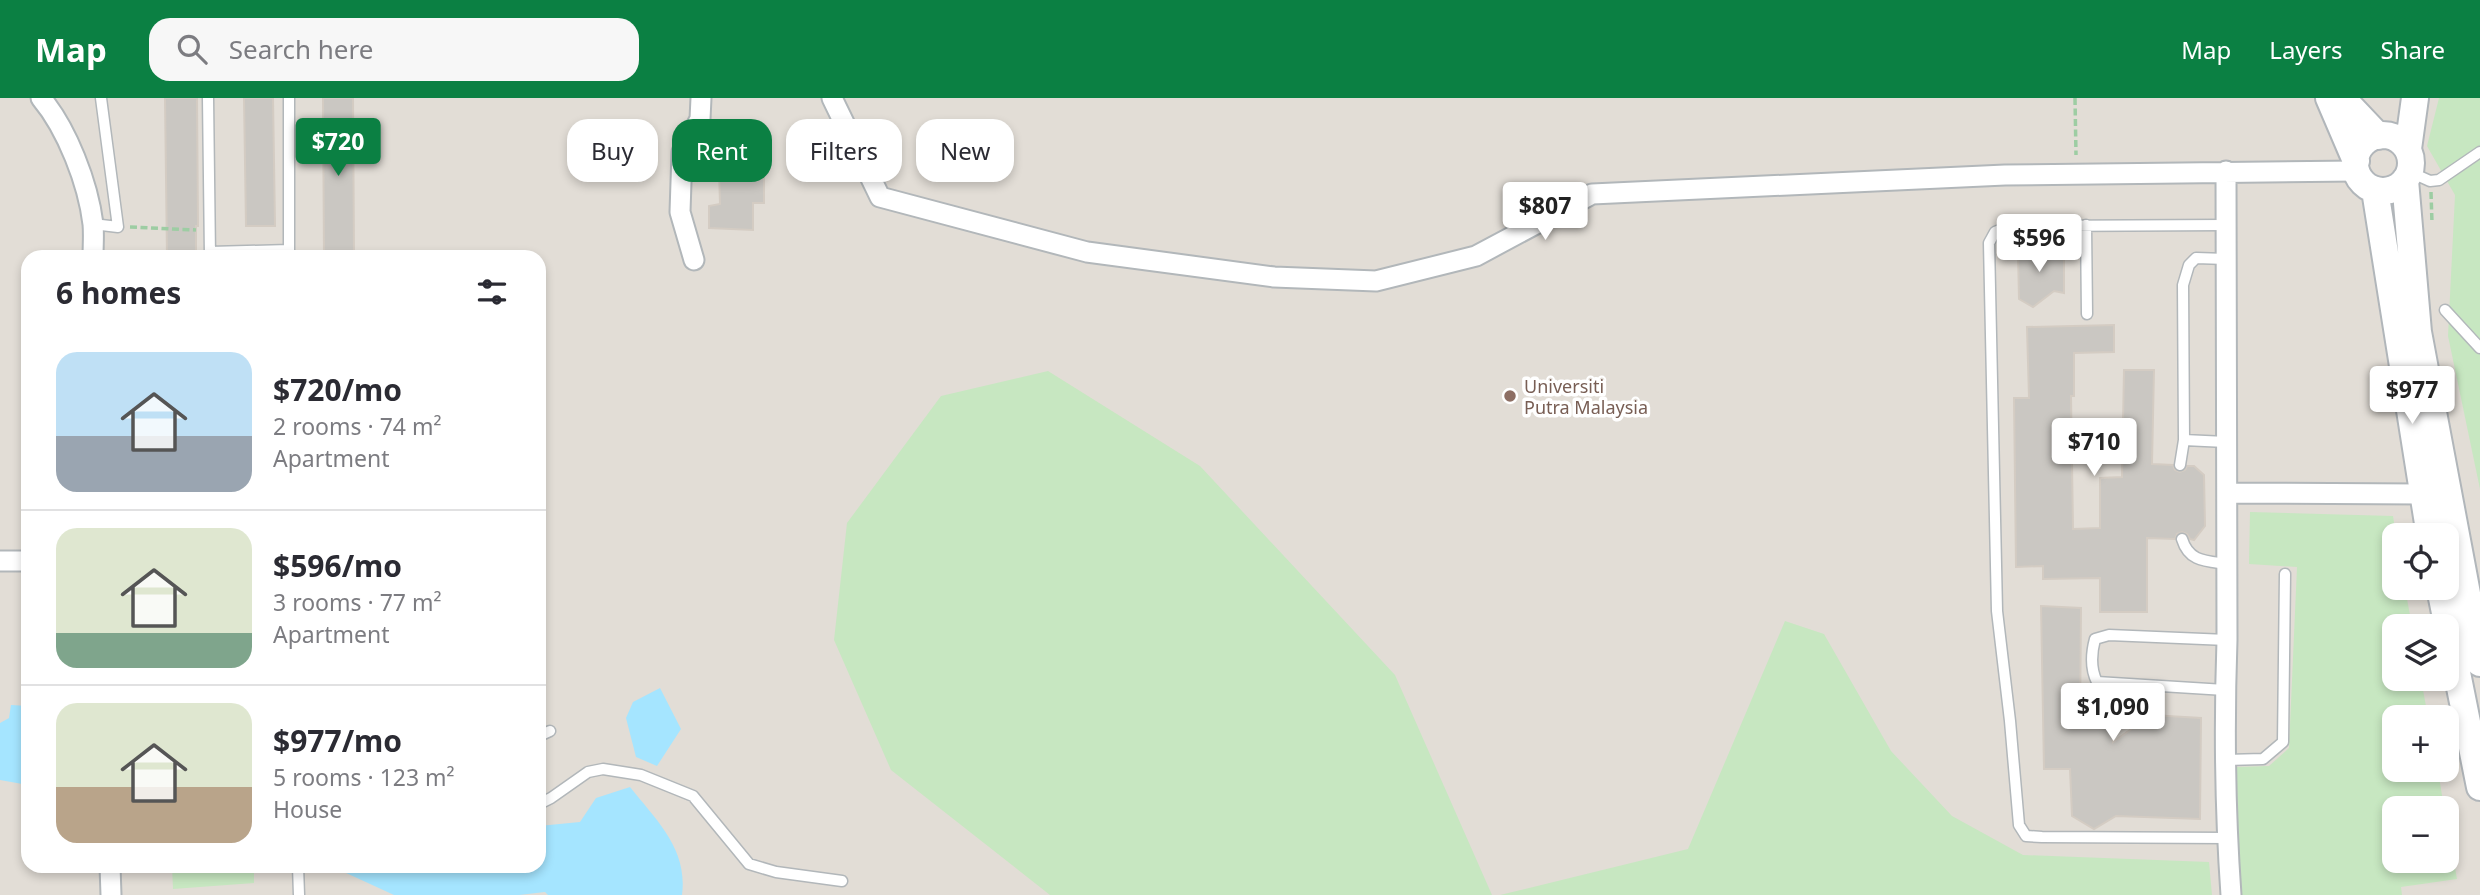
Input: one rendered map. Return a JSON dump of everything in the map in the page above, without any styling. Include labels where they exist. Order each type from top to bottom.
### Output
[{"type":"main road","points":[[2329,98],[2356,166],[2367,186],[2382,192],[2395,189],[2404,159],[2414,98]]},
{"type":"main road","points":[[2342,98],[2404,159]]},
{"type":"main road","points":[[2399,98],[2418,332],[2480,663]]},
{"type":"main road","points":[[2356,166],[2363,144],[2404,159]]},
{"type":"main road","points":[[2375,190],[2428,523]]},
{"type":"main road","points":[[2442,600],[2480,787]]},
{"type":"street","points":[[41,98],[67,139],[82,178],[93,224],[93,250]]},
{"type":"street","points":[[694,260],[680,212],[682,152],[700,119],[701,98]]},
{"type":"street","points":[[832,98],[880,197],[1087,252],[1275,277],[1376,281],[1475,256],[1592,194],[2076,174],[2356,166]]},
{"type":"street","points":[[2226,171],[2225,690],[2227,838],[2231,895]]},
{"type":"street","points":[[2227,493],[2422,494]]},
{"type":"street","points":[[0,561],[21,561]]},
{"type":"street","points":[[110,873],[111,895]]},
{"type":"lane","points":[[93,224],[118,227],[101,98]]},
{"type":"lane","points":[[208,98],[210,250]]},
{"type":"lane","points":[[289,98],[289,250]]},
{"type":"lane","points":[[2404,159],[2447,176],[2480,152]]},
{"type":"lane","points":[[2086,225],[2087,314]]},
{"type":"lane","points":[[2226,225],[2010,226],[1995,232],[1989,243],[1997,611],[2019,825],[2026,836],[2227,838]]},
{"type":"lane","points":[[2180,465],[2185,440],[2183,285],[2189,265],[2196,258],[2226,259]]},
{"type":"lane","points":[[2445,310],[2480,348]]},
{"type":"lane","points":[[2185,440],[2227,442]]},
{"type":"lane","points":[[2182,539],[2185,549],[2196,560],[2227,564]]},
{"type":"lane","points":[[2226,760],[2263,760],[2283,742],[2285,574]]},
{"type":"lane","points":[[2225,690],[2097,682],[2092,674],[2092,652],[2095,639],[2109,635],[2227,639]]},
{"type":"lane","points":[[546,733],[550,732]]},
{"type":"lane","points":[[546,800],[589,772],[603,769],[641,775],[693,796],[749,864],[776,872],[842,881]]},
{"type":"lane","points":[[298,873],[299,895]]},
{"type":"path","points":[[2075,98],[2076,174]]},
{"type":"path","points":[[2404,159],[2433,233]]},
{"type":"path","points":[[118,227],[210,230]]},
{"type":"shaded area","name":"Universiti Putra Malaysia","points":[[0,98],[2480,98],[2480,895],[0,895]]},
{"type":"green space","points":[[2439,98],[2480,98],[2480,489],[2448,336],[2455,195],[2427,146]]},
{"type":"green space","points":[[1048,371],[1200,466],[1395,675],[1492,895],[1050,895],[891,770],[834,640],[847,523],[941,396]]},
{"type":"green space","points":[[2250,512],[2393,516],[2394,523],[2382,523],[2382,600],[2407,600],[2410,614],[2382,614],[2382,691],[2423,691],[2426,705],[2382,705],[2382,782],[2440,782],[2442,796],[2382,796],[2382,873],[2456,873],[2457,879],[2401,887],[2402,895],[2242,895],[2236,841],[2237,767],[2269,766],[2289,748],[2297,567],[2249,564]]},
{"type":"green space","points":[[1785,621],[1824,634],[1891,751],[1952,816],[2023,855],[2209,862],[2212,895],[1500,895],[1688,849]]},
{"type":"green space","points":[[172,873],[254,873],[254,883],[173,889]]},
{"type":"water","points":[[660,688],[681,729],[657,766],[636,757],[626,718],[633,702]]},
{"type":"water","points":[[11,705],[21,706],[21,784],[0,780],[0,723],[9,718]]},
{"type":"water","points":[[630,787],[660,824],[675,850],[683,879],[682,895],[548,895],[545,892],[519,895],[394,895],[346,873],[546,873],[546,825],[580,822],[596,798]]},
{"type":"building","points":[[165,98],[197,98],[196,250],[167,250]]},
{"type":"building","points":[[244,98],[273,98],[275,226],[246,226]]},
{"type":"building","points":[[323,98],[353,98],[354,250],[324,250]]},
{"type":"building","points":[[719,182],[764,182],[764,203],[753,203],[753,230],[709,228],[709,206],[720,204]]},
{"type":"building","points":[[2031,243],[2064,257],[2064,293],[2054,291],[2033,307],[2019,299],[2018,252]]},
{"type":"building","points":[[2114,325],[2114,352],[2074,353],[2074,396],[2071,396],[2073,529],[2100,528],[2100,478],[2122,477],[2124,370],[2154,370],[2152,464],[2173,465],[2175,470],[2180,472],[2187,466],[2194,466],[2204,475],[2205,526],[2194,540],[2182,532],[2177,534],[2175,539],[2147,538],[2147,612],[2100,612],[2100,578],[2043,579],[2043,566],[2016,567],[2014,398],[2029,398],[2027,327]]},
{"type":"building","points":[[2041,606],[2081,608],[2080,727],[2113,727],[2113,742],[2151,715],[2201,718],[2200,819],[2116,816],[2094,829],[2072,816],[2070,769],[2044,769]]},
{"type":"place","name":"Universiti Putra Malaysia","points":[[1510,396]]}]
